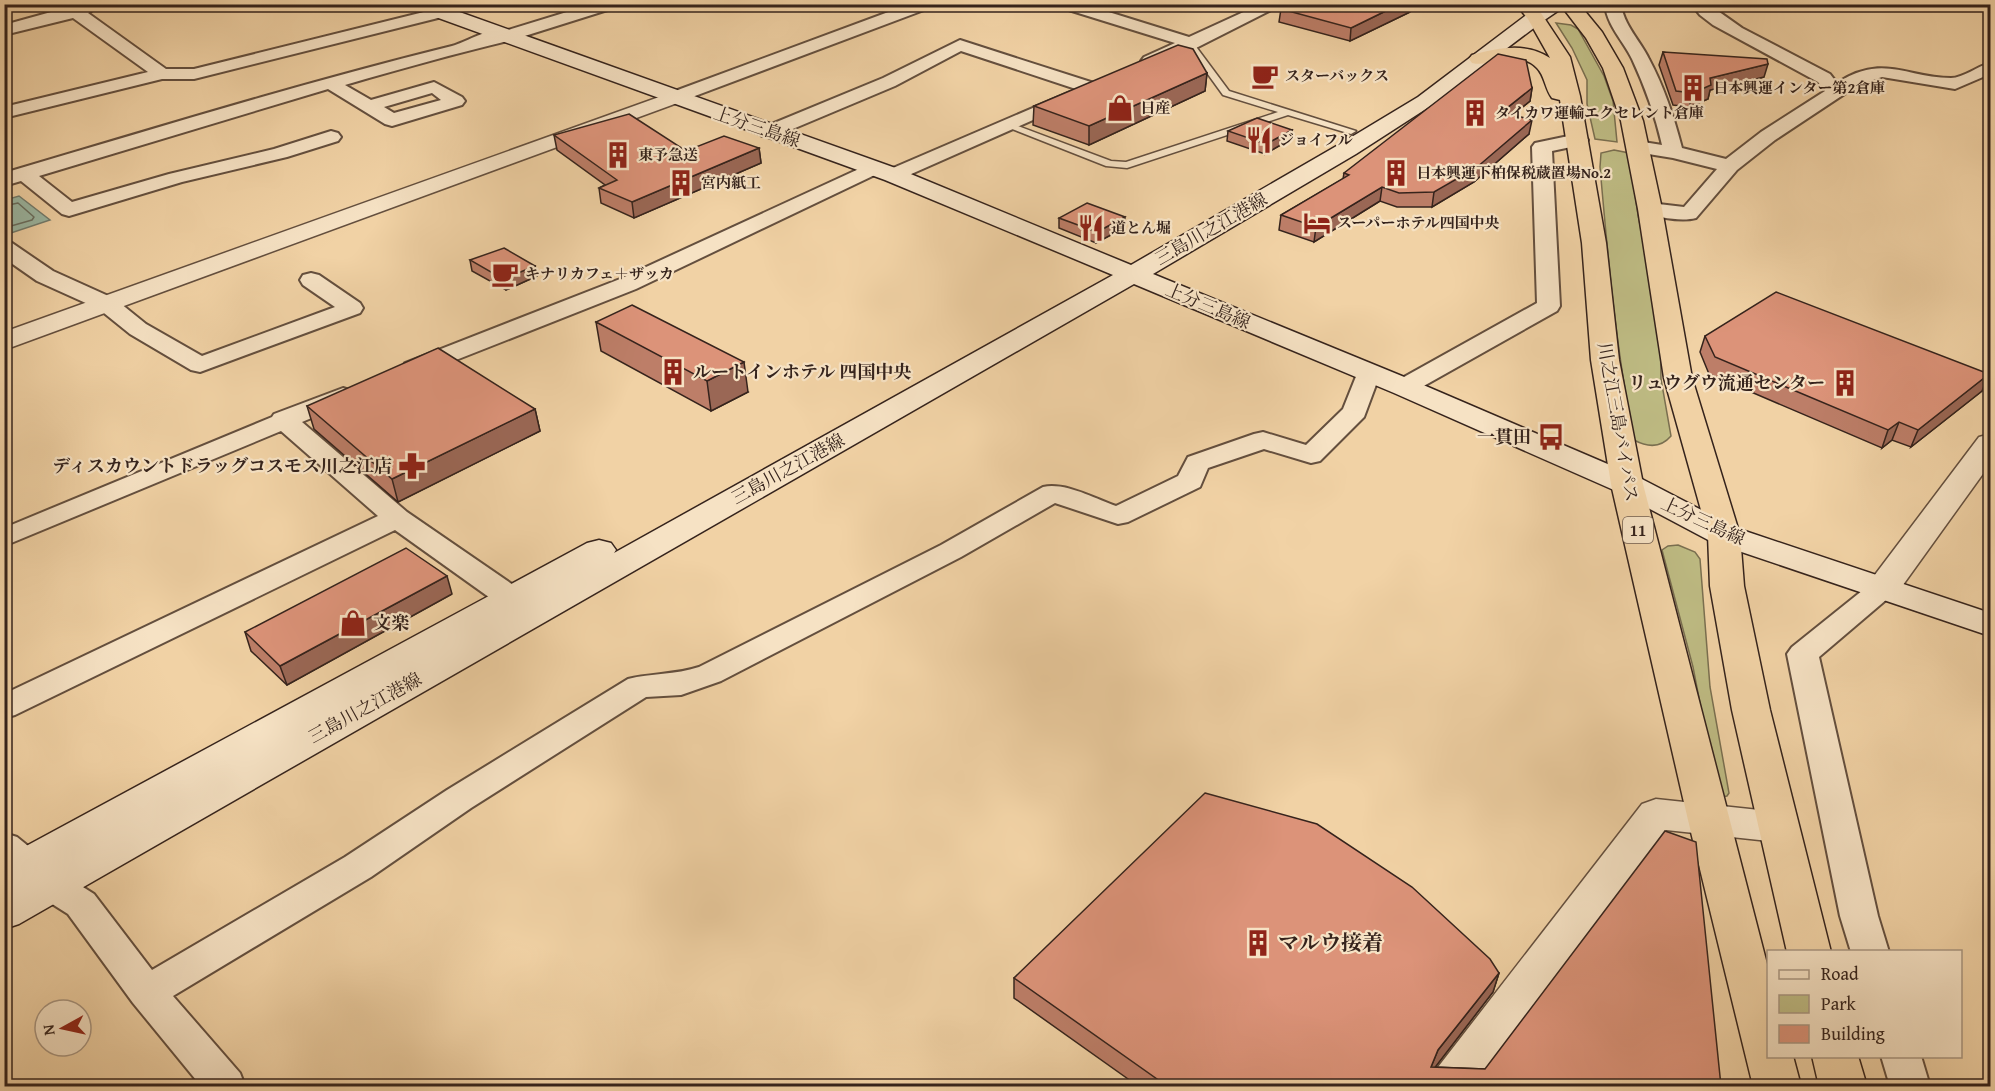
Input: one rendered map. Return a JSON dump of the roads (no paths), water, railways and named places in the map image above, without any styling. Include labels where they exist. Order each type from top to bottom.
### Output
[{"type":"highway","points":[[1569,4],[1595,36],[1613,68],[1632,121],[1650,209],[1678,378],[1724,535],[1727,586],[1751,710],[1809,950]]},
{"type":"highway","name":"川之江三島バイパス","points":[[1537,8],[1560,57],[1578,140],[1594,243],[1605,360],[1627,484],[1708,820],[1767,1048]]},
{"type":"highway","points":[[1479,59],[1514,55],[1543,62],[1549,69],[1578,140]]},
{"type":"highway","points":[[1771,1058],[1778,1086]]},
{"type":"highway","points":[[1836,1058],[1843,1086]]},
{"type":"main road","name":"三島川之江港線","points":[[22,869],[1348,149],[1425,101],[1479,59],[1537,8]]},
{"type":"main road","name":"三島川之江港線","points":[[4,912],[22,869],[511,598],[1124,270],[1351,131],[1537,8]]},
{"type":"main road","name":"上分三島線","points":[[429,9],[884,172],[1404,387],[1627,484],[1724,535],[1990,625]]},
{"type":"main road","points":[[4,342],[673,98]]},
{"type":"main road","points":[[1883,588],[1990,443]]},
{"type":"main road","points":[[1452,1086],[1656,814],[1778,827]]},
{"type":"street","points":[[5,30],[76,12],[94,4]]},
{"type":"street","points":[[4,180],[330,83],[460,49],[611,4]]},
{"type":"street","points":[[673,98],[926,4]]},
{"type":"street","points":[[1065,4],[1192,43]]},
{"type":"street","points":[[1131,70],[1275,4]]},
{"type":"street","points":[[1613,4],[1612,11],[1634,44],[1662,107],[1673,152]]},
{"type":"street","points":[[1699,4],[1704,11],[1729,27],[1824,78],[1835,91]]},
{"type":"street","points":[[4,113],[162,74],[194,74],[429,9]]},
{"type":"street","points":[[76,12],[162,74]]},
{"type":"street","points":[[769,132],[889,82],[960,45],[1091,88]]},
{"type":"street","points":[[1650,209],[1689,214],[1730,166],[1768,136],[1835,91],[1867,75],[1881,72],[1955,84],[1990,68]]},
{"type":"street","points":[[1026,86],[1053,75]]},
{"type":"street","points":[[394,376],[628,284],[884,172],[1007,125],[1111,79]]},
{"type":"street","points":[[330,83],[369,106]]},
{"type":"street","points":[[24,174],[69,210],[176,178],[280,153],[339,142],[309,123]]},
{"type":"street","points":[[1404,387],[1549,306],[1542,147],[1578,140]]},
{"type":"street","points":[[1637,147],[1673,152],[1730,166]]},
{"type":"street","points":[[4,248],[45,276],[107,304],[138,329],[200,365],[352,308],[311,280]]},
{"type":"street","points":[[147,992],[358,867],[459,799],[639,687],[681,684],[710,674],[951,551],[1053,493],[1118,516],[1190,481],[1197,463],[1263,440],[1311,455],[1354,412],[1368,374]]},
{"type":"street","points":[[4,538],[283,419],[361,389]]},
{"type":"street","points":[[283,419],[397,518],[511,598]]},
{"type":"street","points":[[4,707],[397,518]]},
{"type":"street","points":[[1870,950],[1859,916],[1803,654],[1883,588]]},
{"type":"street","points":[[22,869],[81,904],[147,992],[225,1086]]},
{"type":"street","points":[[1902,1058],[1910,1086]]},
{"type":"lane","points":[[1192,43],[1193,48],[1226,93],[1351,131]]},
{"type":"lane","points":[[1007,125],[1110,164],[1127,165],[1287,112]]},
{"type":"water","points":[[19,196],[50,220],[5,235],[5,200]]},
{"type":"place","name":"スターバックス","points":[[1265,76]]},
{"type":"place","name":"日本興運インター第2倉庫","points":[[1693,88]]},
{"type":"place","name":"日産","points":[[1120,108]]},
{"type":"place","name":"タイカワ運輸エクセレント倉庫","points":[[1475,113]]},
{"type":"place","name":"ジョイフル","points":[[1259,140]]},
{"type":"place","name":"東予急送","points":[[618,155]]},
{"type":"place","name":"日本興運下柏保税蔵置場No.2","points":[[1396,173]]},
{"type":"place","name":"宮内紙工","points":[[681,183]]},
{"type":"place","name":"スーパーホテル四国中央","points":[[1317,223]]},
{"type":"place","name":"道とん堀","points":[[1091,228]]},
{"type":"place","name":"キナリカフェ＋ザッカ","points":[[505,274]]},
{"type":"place","name":"ルートインホテル 四国中央","points":[[673,372]]},
{"type":"place","name":"リュウグウ流通センター","points":[[1845,383]]},
{"type":"place","name":"一貫田","points":[[1551,437]]},
{"type":"place","name":"ディスカウントドラッグコスモス川之江店","points":[[412,466]]},
{"type":"place","name":"文楽","points":[[353,623]]},
{"type":"place","name":"マルウ接着","points":[[1258,943]]}]
